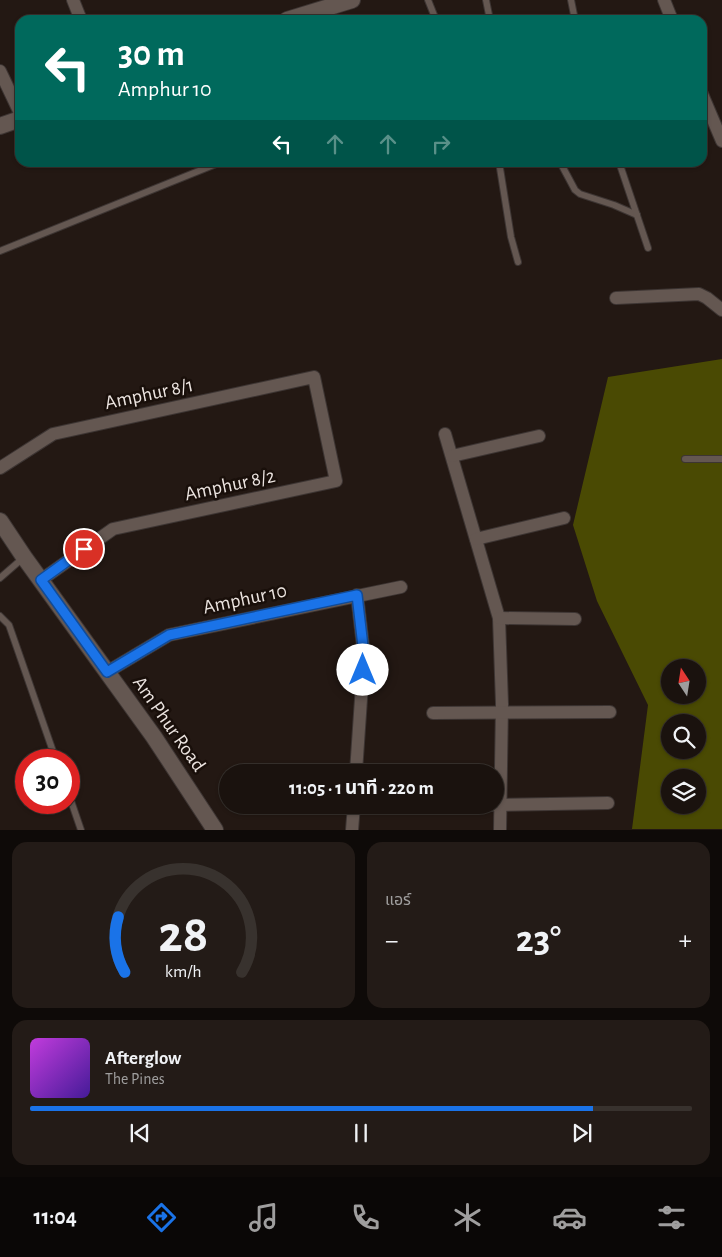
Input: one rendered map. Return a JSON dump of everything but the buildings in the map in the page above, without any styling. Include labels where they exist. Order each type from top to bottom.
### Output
[{"type":"street","points":[[73,0],[79,15]]},
{"type":"street","points":[[327,14],[352,0]]},
{"type":"street","points":[[664,0],[670,15]]},
{"type":"street","points":[[0,71],[15,102]]},
{"type":"street","points":[[707,106],[722,141]]},
{"type":"street","points":[[0,126],[15,121]]},
{"type":"street","points":[[616,298],[699,294],[722,310]]},
{"type":"street","name":"Amphur 8/1","points":[[0,468],[53,434],[314,377]]},
{"type":"street","name":"Amphur 8/2","points":[[41,580],[113,529],[336,482],[314,377]]},
{"type":"street","points":[[445,434],[499,618],[502,713],[501,764]]},
{"type":"street","points":[[452,456],[539,436]]},
{"type":"street","points":[[476,539],[564,518]]},
{"type":"street","name":"Am Phur Road","points":[[0,521],[24,558],[154,738],[215,830]]},
{"type":"street","name":"Amphur 10","points":[[107,672],[169,635],[401,587]]},
{"type":"street","points":[[357,595],[364,655],[357,764]]},
{"type":"street","points":[[499,618],[575,619]]},
{"type":"street","points":[[433,714],[610,712]]},
{"type":"street","points":[[504,805],[608,804]]},
{"type":"street","points":[[352,830],[353,814]]},
{"type":"street","points":[[500,814],[500,830]]},
{"type":"lane","points":[[428,0],[434,15]]},
{"type":"lane","points":[[486,0],[489,15]]},
{"type":"lane","points":[[571,0],[573,15]]},
{"type":"lane","points":[[0,251],[209,167]]},
{"type":"lane","points":[[500,167],[518,262]]},
{"type":"lane","points":[[563,167],[575,190],[580,194],[637,215]]},
{"type":"lane","points":[[621,167],[648,248]]},
{"type":"lane","points":[[684,459],[722,459]]},
{"type":"lane","points":[[0,578],[24,558]]},
{"type":"lane","points":[[0,616],[9,625],[52,749]]},
{"type":"lane","points":[[76,814],[81,830]]},
{"type":"shaded area","points":[[722,359],[722,829],[632,829],[648,705],[597,601],[573,525],[608,377]]},
{"type":"route","points":[[84,549],[41,580],[107,672],[169,635],[357,595],[364,655],[363,670]]}]
